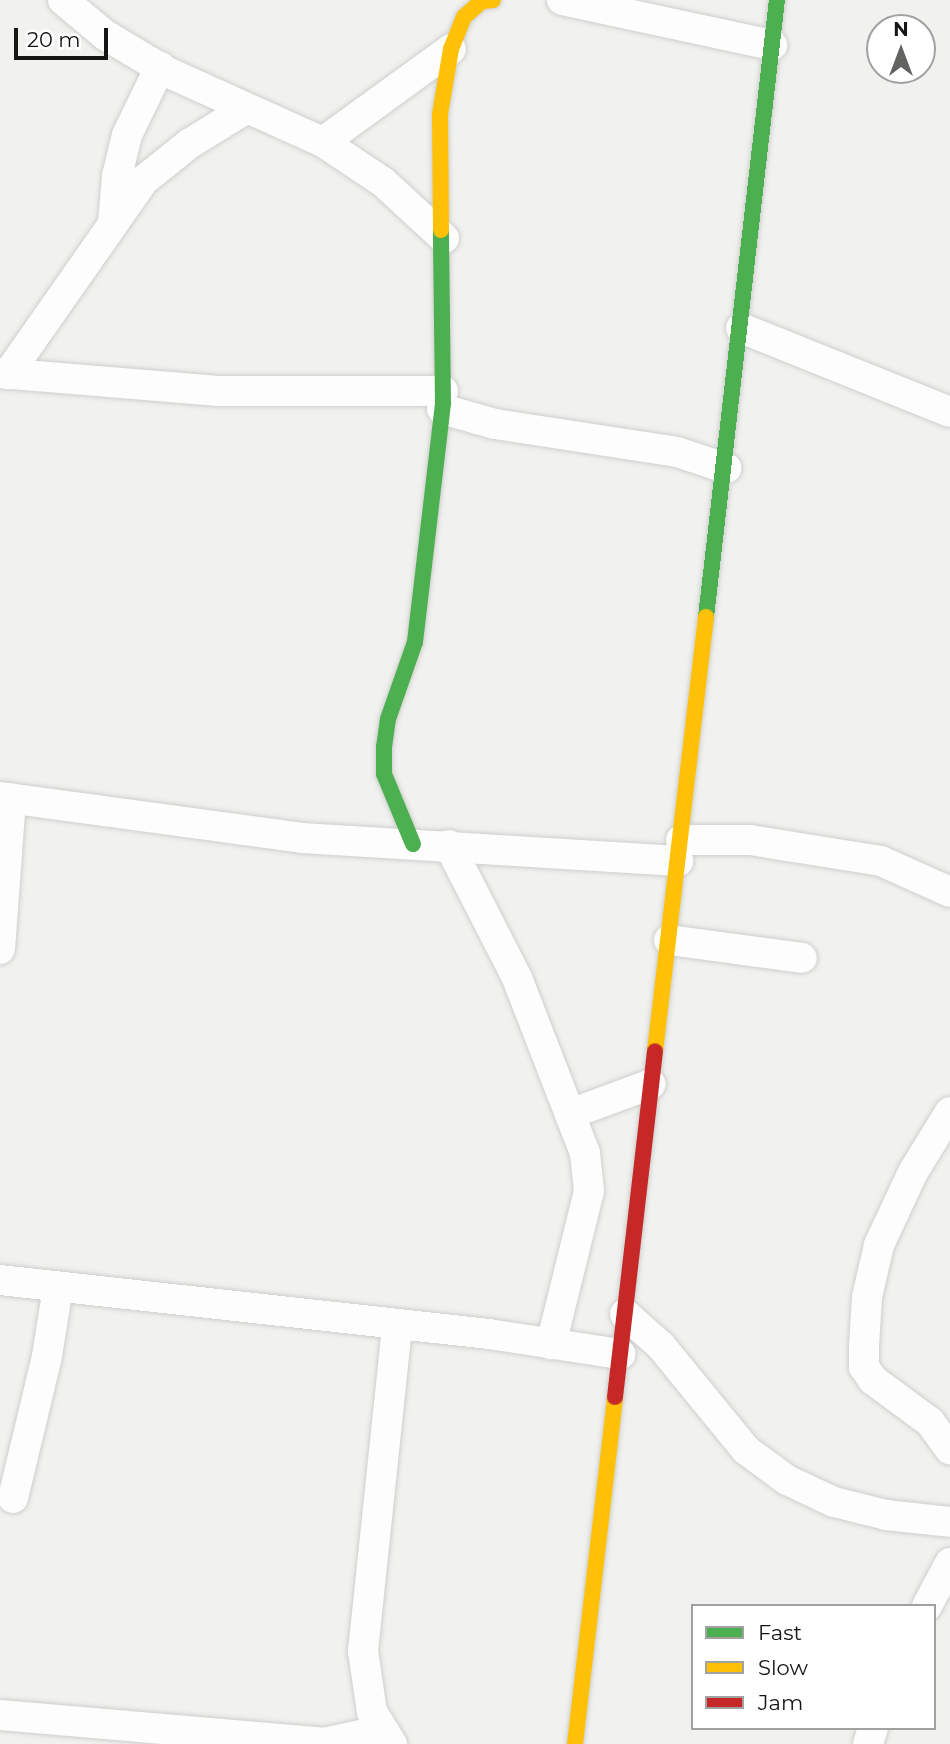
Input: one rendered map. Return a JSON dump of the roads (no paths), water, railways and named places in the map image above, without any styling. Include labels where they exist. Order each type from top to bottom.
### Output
[{"type":"street","points":[[63,0],[105,35],[160,67],[244,110],[323,142],[383,182],[443,238]]},
{"type":"street","points":[[413,844],[384,774],[384,747],[388,719],[415,642],[442,400],[443,238],[440,114],[451,49],[464,17],[486,0]]},
{"type":"street","points":[[562,0],[772,45]]},
{"type":"street","points":[[575,1744],[726,468],[777,0]]},
{"type":"street","points":[[323,142],[451,49]]},
{"type":"street","points":[[113,225],[117,176],[127,135],[160,67]]},
{"type":"street","points":[[4,373],[144,180],[189,144],[244,110]]},
{"type":"street","points":[[741,328],[950,412]]},
{"type":"street","points":[[4,373],[218,391],[442,400],[495,424],[677,452],[726,468]]},
{"type":"street","points":[[0,949],[5,798],[302,838],[413,844],[679,850],[750,840],[881,861],[950,892]]},
{"type":"street","points":[[449,845],[517,978],[585,1153],[589,1191],[551,1343]]},
{"type":"street","points":[[669,940],[802,958]]},
{"type":"street","points":[[570,1114],[652,1084]]},
{"type":"street","points":[[950,1112],[913,1172],[879,1245],[867,1297],[864,1367],[873,1380],[919,1412],[950,1450]]},
{"type":"street","points":[[0,1280],[551,1343],[620,1354]]},
{"type":"street","points":[[13,1498],[47,1356],[58,1287]]},
{"type":"street","points":[[625,1314],[670,1356],[746,1450],[787,1480],[834,1502],[886,1515],[950,1522]]},
{"type":"street","points":[[0,1715],[324,1743],[388,1737],[372,1712],[363,1651],[397,1325]]},
{"type":"street","points":[[919,1412],[950,1409]]},
{"type":"street","points":[[928,1604],[950,1563]]}]
